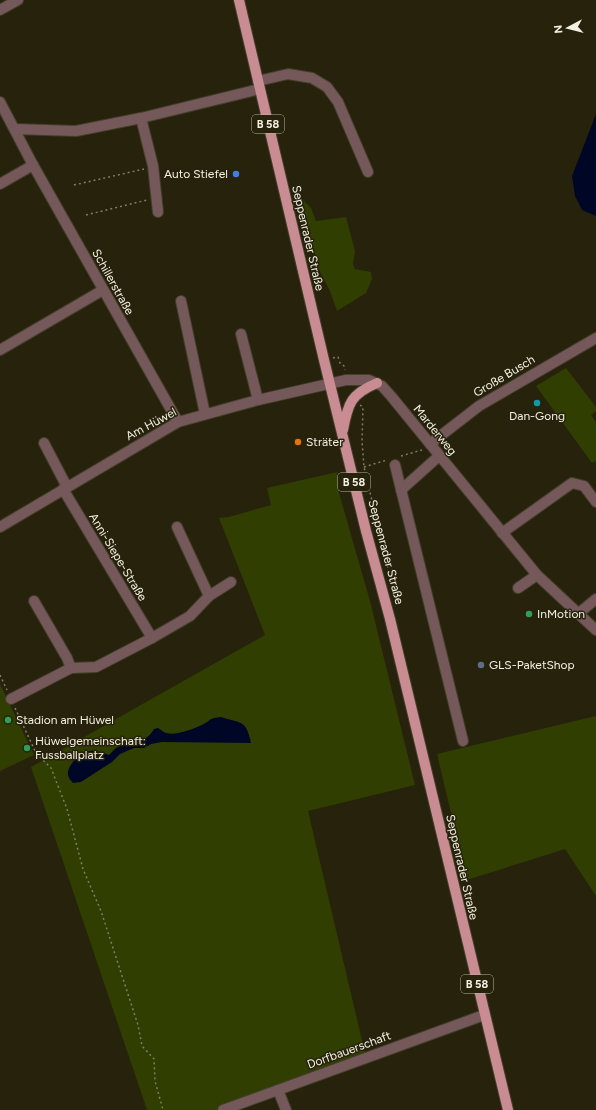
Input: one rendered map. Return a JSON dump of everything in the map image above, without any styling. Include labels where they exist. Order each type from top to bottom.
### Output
[{"type":"main road","name":"Seppenrader Straße","points":[[239,0],[342,434],[392,626],[508,1110]]},
{"type":"main road","points":[[342,434],[345,416],[353,399],[363,389],[377,383]]},
{"type":"street","points":[[0,10],[18,0]]},
{"type":"street","points":[[0,102],[15,129],[76,131],[141,118],[259,85],[288,74],[312,78],[327,87],[338,102],[368,172]]},
{"type":"street","points":[[141,118],[153,166],[158,212]]},
{"type":"street","name":"Schillerstraße","points":[[15,129],[33,165],[178,422]]},
{"type":"street","points":[[0,184],[33,165]]},
{"type":"street","points":[[0,350],[103,290]]},
{"type":"street","points":[[181,301],[205,414]]},
{"type":"street","points":[[241,334],[258,400]]},
{"type":"street","name":"Große Busch","points":[[430,444],[479,406],[596,338]]},
{"type":"street","points":[[330,383],[360,380],[369,380],[377,383]]},
{"type":"street","name":"Am Hüwel","points":[[0,527],[178,422],[258,400],[330,383]]},
{"type":"street","name":"Marderweg","points":[[377,383],[382,386],[391,396],[537,574],[596,630]]},
{"type":"street","name":"Anni-Siepe-Straße","points":[[44,443],[65,488],[152,638]]},
{"type":"street","points":[[401,490],[439,456]]},
{"type":"street","points":[[395,465],[463,741]]},
{"type":"street","points":[[502,533],[572,483],[584,486],[596,502]]},
{"type":"street","points":[[177,527],[208,596]]},
{"type":"street","points":[[518,588],[537,574]]},
{"type":"street","points":[[11,699],[71,668],[96,667],[152,638],[190,616],[208,596],[231,582]]},
{"type":"street","points":[[579,613],[596,599]]},
{"type":"street","points":[[34,601],[67,658],[71,668]]},
{"type":"street","name":"Dorfbauerschaft","points":[[223,1110],[484,1015]]},
{"type":"street","points":[[278,1090],[286,1110]]},
{"type":"path","points":[[74,185],[153,166]]},
{"type":"path","points":[[86,215],[156,198]]},
{"type":"path","points":[[0,675],[36,753],[51,768],[67,809],[83,869],[101,910],[138,1025],[142,1046],[154,1059],[155,1081],[163,1110]]},
{"type":"green space","points":[[301,198],[311,208],[316,221],[346,217],[355,251],[353,264],[355,269],[371,272],[372,279],[366,293],[337,311],[330,291],[320,272],[312,246]]},
{"type":"green space","points":[[566,368],[596,407],[596,411],[591,415],[596,422],[596,461],[592,463],[536,386]]},
{"type":"green space","points":[[337,472],[339,493],[370,601],[415,785],[308,811],[365,1053],[216,1110],[147,1110],[31,767],[265,635],[219,518],[229,517],[271,505],[267,488]]},
{"type":"green space","name":"Stadion am Hüwel","points":[[0,684],[34,755],[0,771]]},
{"type":"green space","points":[[596,716],[596,896],[565,849],[467,880],[437,754]]},
{"type":"water","points":[[596,114],[596,216],[582,210],[575,196],[572,176]]},
{"type":"water","points":[[221,717],[242,724],[247,730],[251,743],[162,742],[151,744],[144,748],[134,748],[120,754],[112,762],[81,782],[73,783],[68,776],[71,765],[76,758],[83,753],[95,751],[109,755],[115,749],[123,745],[142,740],[154,729],[158,728],[165,733],[175,734],[198,727],[212,719]]},
{"type":"place","name":"Auto Stiefel","points":[[236,174]]},
{"type":"place","name":"Dan-Gong","points":[[537,403]]},
{"type":"place","name":"Sträter","points":[[298,442]]},
{"type":"place","name":"InMotion","points":[[529,614]]},
{"type":"place","name":"GLS-PaketShop","points":[[481,665]]},
{"type":"place","name":"Stadion am Hüwel","points":[[8,720]]},
{"type":"place","name":"Hüwelgemeinschaft: Fussballplatz","points":[[27,748]]}]
